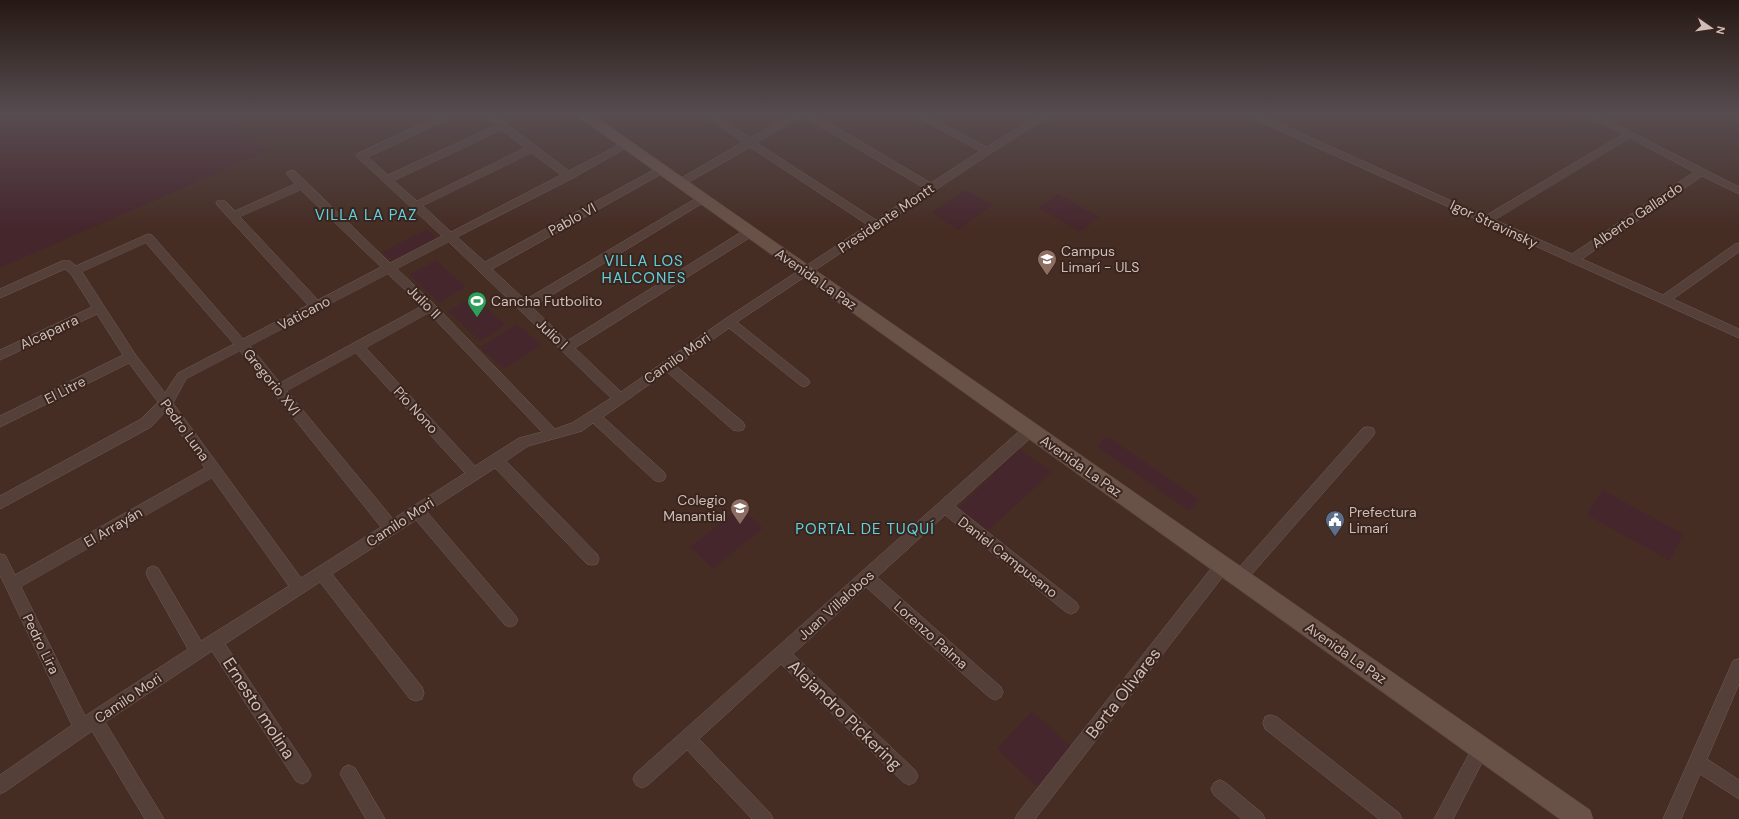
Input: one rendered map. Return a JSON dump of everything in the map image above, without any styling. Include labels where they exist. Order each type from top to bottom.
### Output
[{"type":"main road","name":"Avenida La Paz","points":[[635,151],[1581,819]]},
{"type":"street","name":"Julio I","points":[[371,151],[361,156],[448,237],[484,268],[620,399]]},
{"type":"street","points":[[387,180],[449,151]]},
{"type":"street","points":[[415,206],[526,151]]},
{"type":"street","points":[[537,151],[569,176]]},
{"type":"street","name":"Vaticano","points":[[0,503],[146,423],[166,403],[182,376],[615,151]]},
{"type":"street","points":[[680,184],[735,151]]},
{"type":"street","points":[[762,151],[876,225]]},
{"type":"street","points":[[869,151],[931,188]]},
{"type":"street","name":"Presidente Montt","points":[[805,272],[987,151]]},
{"type":"street","name":"Igor Stravinsky","points":[[1333,151],[1739,334]]},
{"type":"street","points":[[1486,220],[1601,151]]},
{"type":"street","points":[[1664,151],[1739,191]]},
{"type":"street","name":"Pablo VI","points":[[484,268],[661,170]]},
{"type":"street","name":"Alberto Gallardo","points":[[1573,259],[1702,171]]},
{"type":"street","name":"Julio II","points":[[291,173],[302,186],[430,306],[552,435]]},
{"type":"street","points":[[233,216],[302,186]]},
{"type":"street","points":[[523,307],[702,199]]},
{"type":"street","points":[[221,203],[316,306]]},
{"type":"street","points":[[567,347],[750,232]]},
{"type":"street","name":"Gregorio XVI","points":[[75,271],[148,238],[242,345],[392,528]]},
{"type":"street","points":[[1664,300],[1739,247]]},
{"type":"street","points":[[0,294],[66,264],[75,271]]},
{"type":"street","name":"Pedro Luna","points":[[75,271],[98,309],[131,357],[299,587]]},
{"type":"street","name":"Camilo Mori","points":[[0,785],[198,651],[215,642],[524,442],[577,427],[620,399],[729,322],[805,272]]},
{"type":"street","points":[[279,390],[430,306]]},
{"type":"street","name":"Alcaparra","points":[[0,355],[98,309]]},
{"type":"street","points":[[729,322],[804,382]]},
{"type":"street","name":"Pío Nono","points":[[357,346],[474,474]]},
{"type":"street","name":"El Litre","points":[[0,422],[131,357]]},
{"type":"street","points":[[667,365],[738,426]]},
{"type":"street","points":[[593,416],[659,476]]},
{"type":"street","name":"Juan Villalobos","points":[[642,779],[1030,430]]},
{"type":"street","points":[[1239,578],[1368,432]]},
{"type":"street","points":[[496,460],[592,559]]},
{"type":"street","name":"El Arrayán","points":[[12,584],[214,470]]},
{"type":"street","name":"Daniel Campusano","points":[[945,507],[1071,607]]},
{"type":"street","points":[[416,512],[510,620]]},
{"type":"street","name":"Pedro Lira","points":[[0,560],[89,724],[155,819]]},
{"type":"street","name":"Berta Olivares","points":[[1024,819],[1222,566]]},
{"type":"street","points":[[153,573],[198,651]]},
{"type":"street","points":[[322,573],[416,693]]},
{"type":"street","name":"Lorenzo Palma","points":[[866,578],[995,692]]},
{"type":"street","name":"Ernesto molina","points":[[215,642],[302,775]]},
{"type":"street","name":"Alejandro Pickering","points":[[782,654],[909,776]]},
{"type":"street","points":[[1672,819],[1697,762],[1735,690],[1739,666]]},
{"type":"street","points":[[1270,723],[1394,819]]},
{"type":"street","points":[[688,739],[764,819]]},
{"type":"street","points":[[1443,819],[1481,749]]},
{"type":"street","points":[[1697,762],[1739,790]]},
{"type":"street","points":[[349,774],[376,819]]},
{"type":"street","points":[[1220,789],[1256,819]]},
{"type":"shaded area","points":[[0,151],[266,151],[0,268]]},
{"type":"shaded area","points":[[965,190],[992,205],[959,230],[932,213]]},
{"type":"shaded area","points":[[1058,194],[1099,217],[1080,232],[1039,208]]},
{"type":"shaded area","points":[[427,229],[437,238],[392,261],[382,252]]},
{"type":"shaded area","name":"Cancha Futbolito","points":[[436,260],[466,287],[439,303],[409,275]]},
{"type":"shaded area","name":"Cancha Futbolito","points":[[474,296],[506,325],[480,341],[448,311]]},
{"type":"shaded area","points":[[517,324],[541,345],[504,369],[480,347]]},
{"type":"shaded area","points":[[1104,437],[1110,438],[1199,499],[1189,511],[1097,447]]},
{"type":"shaded area","points":[[1019,449],[1052,472],[986,532],[956,510]]},
{"type":"shaded area","points":[[1602,490],[1683,534],[1670,561],[1587,515]]},
{"type":"shaded area","points":[[741,507],[763,528],[713,569],[690,547]]},
{"type":"shaded area","points":[[1032,711],[1073,748],[1038,788],[997,749]]},
{"type":"place","name":"Campus Limarí - ULS","points":[[1047,276]]},
{"type":"place","name":"Cancha Futbolito","points":[[477,318]]},
{"type":"place","name":"Colegio Manantial","points":[[740,525]]},
{"type":"place","name":"Prefectura Limarí","points":[[1335,537]]},
{"type":"district","name":"VILLA LA PAZ","points":[[366,215]]},
{"type":"district","name":"VILLA LOS HALCONES","points":[[644,270]]},
{"type":"district","name":"PORTAL DE TUQUÍ","points":[[865,529]]}]
